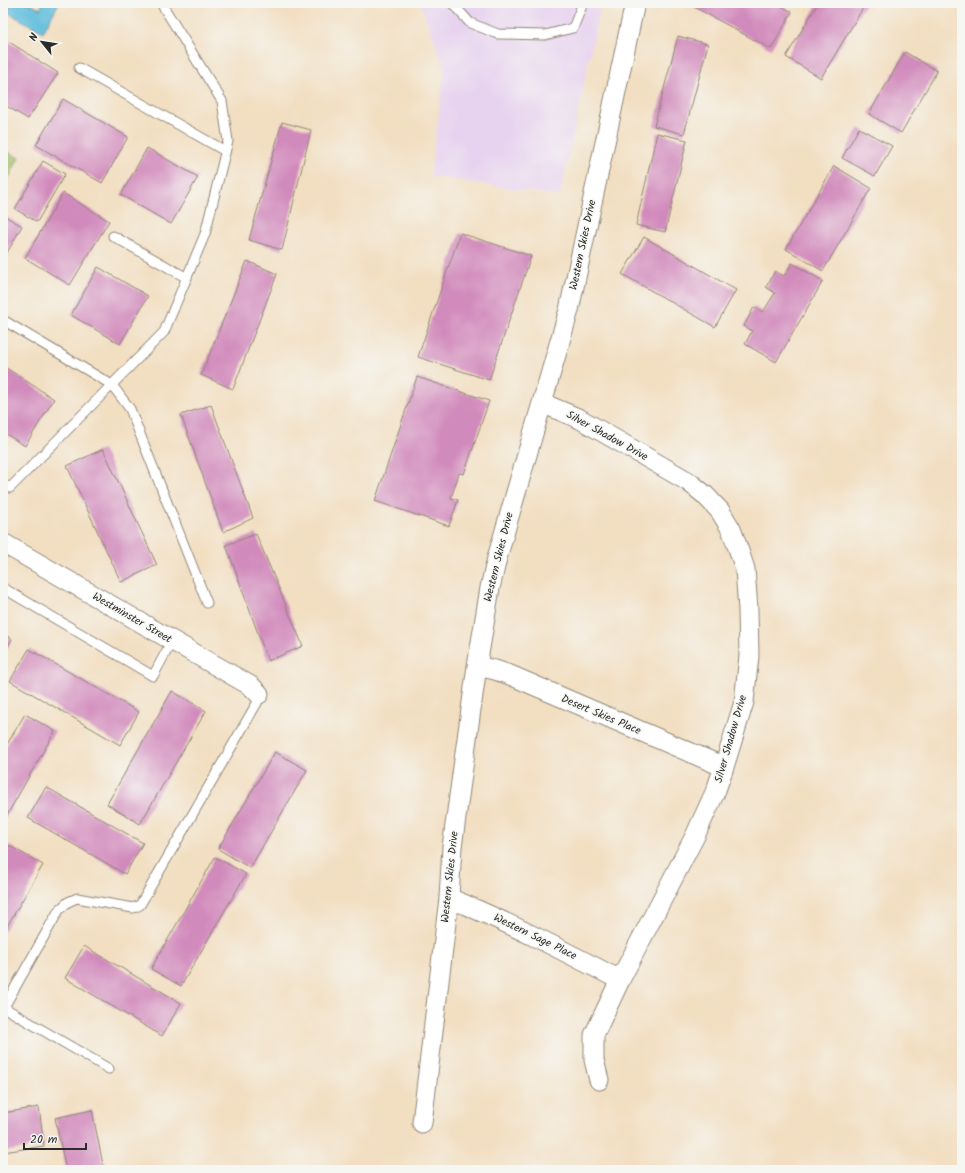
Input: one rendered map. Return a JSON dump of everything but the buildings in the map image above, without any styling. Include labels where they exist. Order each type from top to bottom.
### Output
[{"type":"street","name":"Western Skies Drive","points":[[422,1122],[449,898],[452,847],[477,666],[497,558],[569,310],[634,3]]},
{"type":"street","name":"Silver Shadow Drive","points":[[542,403],[580,419],[689,482],[705,495],[720,511],[731,529],[745,569],[749,656],[744,702],[716,790],[695,836],[620,980],[594,1035],[594,1060],[599,1080]]},
{"type":"street","name":"Westminster Street","points":[[3,543],[251,686],[259,694]]},
{"type":"street","name":"Desert Skies Place","points":[[477,666],[510,675],[724,767]]},
{"type":"street","name":"Western Sage Place","points":[[449,898],[520,929],[620,980]]},
{"type":"lane","points":[[3,484],[10,488],[164,332],[205,234],[228,141],[222,101],[161,3]]},
{"type":"lane","points":[[452,3],[470,23],[498,34],[545,34],[573,28],[583,3]]},
{"type":"lane","points":[[79,68],[225,151]]},
{"type":"lane","points":[[113,236],[187,278]]},
{"type":"lane","points":[[3,320],[112,385],[130,409],[207,602]]},
{"type":"lane","points":[[3,588],[153,676],[172,641]]},
{"type":"lane","points":[[109,1069],[3,1007],[59,910],[68,902],[77,898],[133,908],[140,905],[257,703],[259,694]]},
{"type":"shaded area","points":[[420,3],[601,3],[560,196],[430,176],[445,69]]},
{"type":"green space","points":[[3,149],[19,158],[5,185],[3,184]]},
{"type":"water","points":[[11,3],[30,3],[40,9],[43,3],[59,3],[43,32],[7,12]]}]
